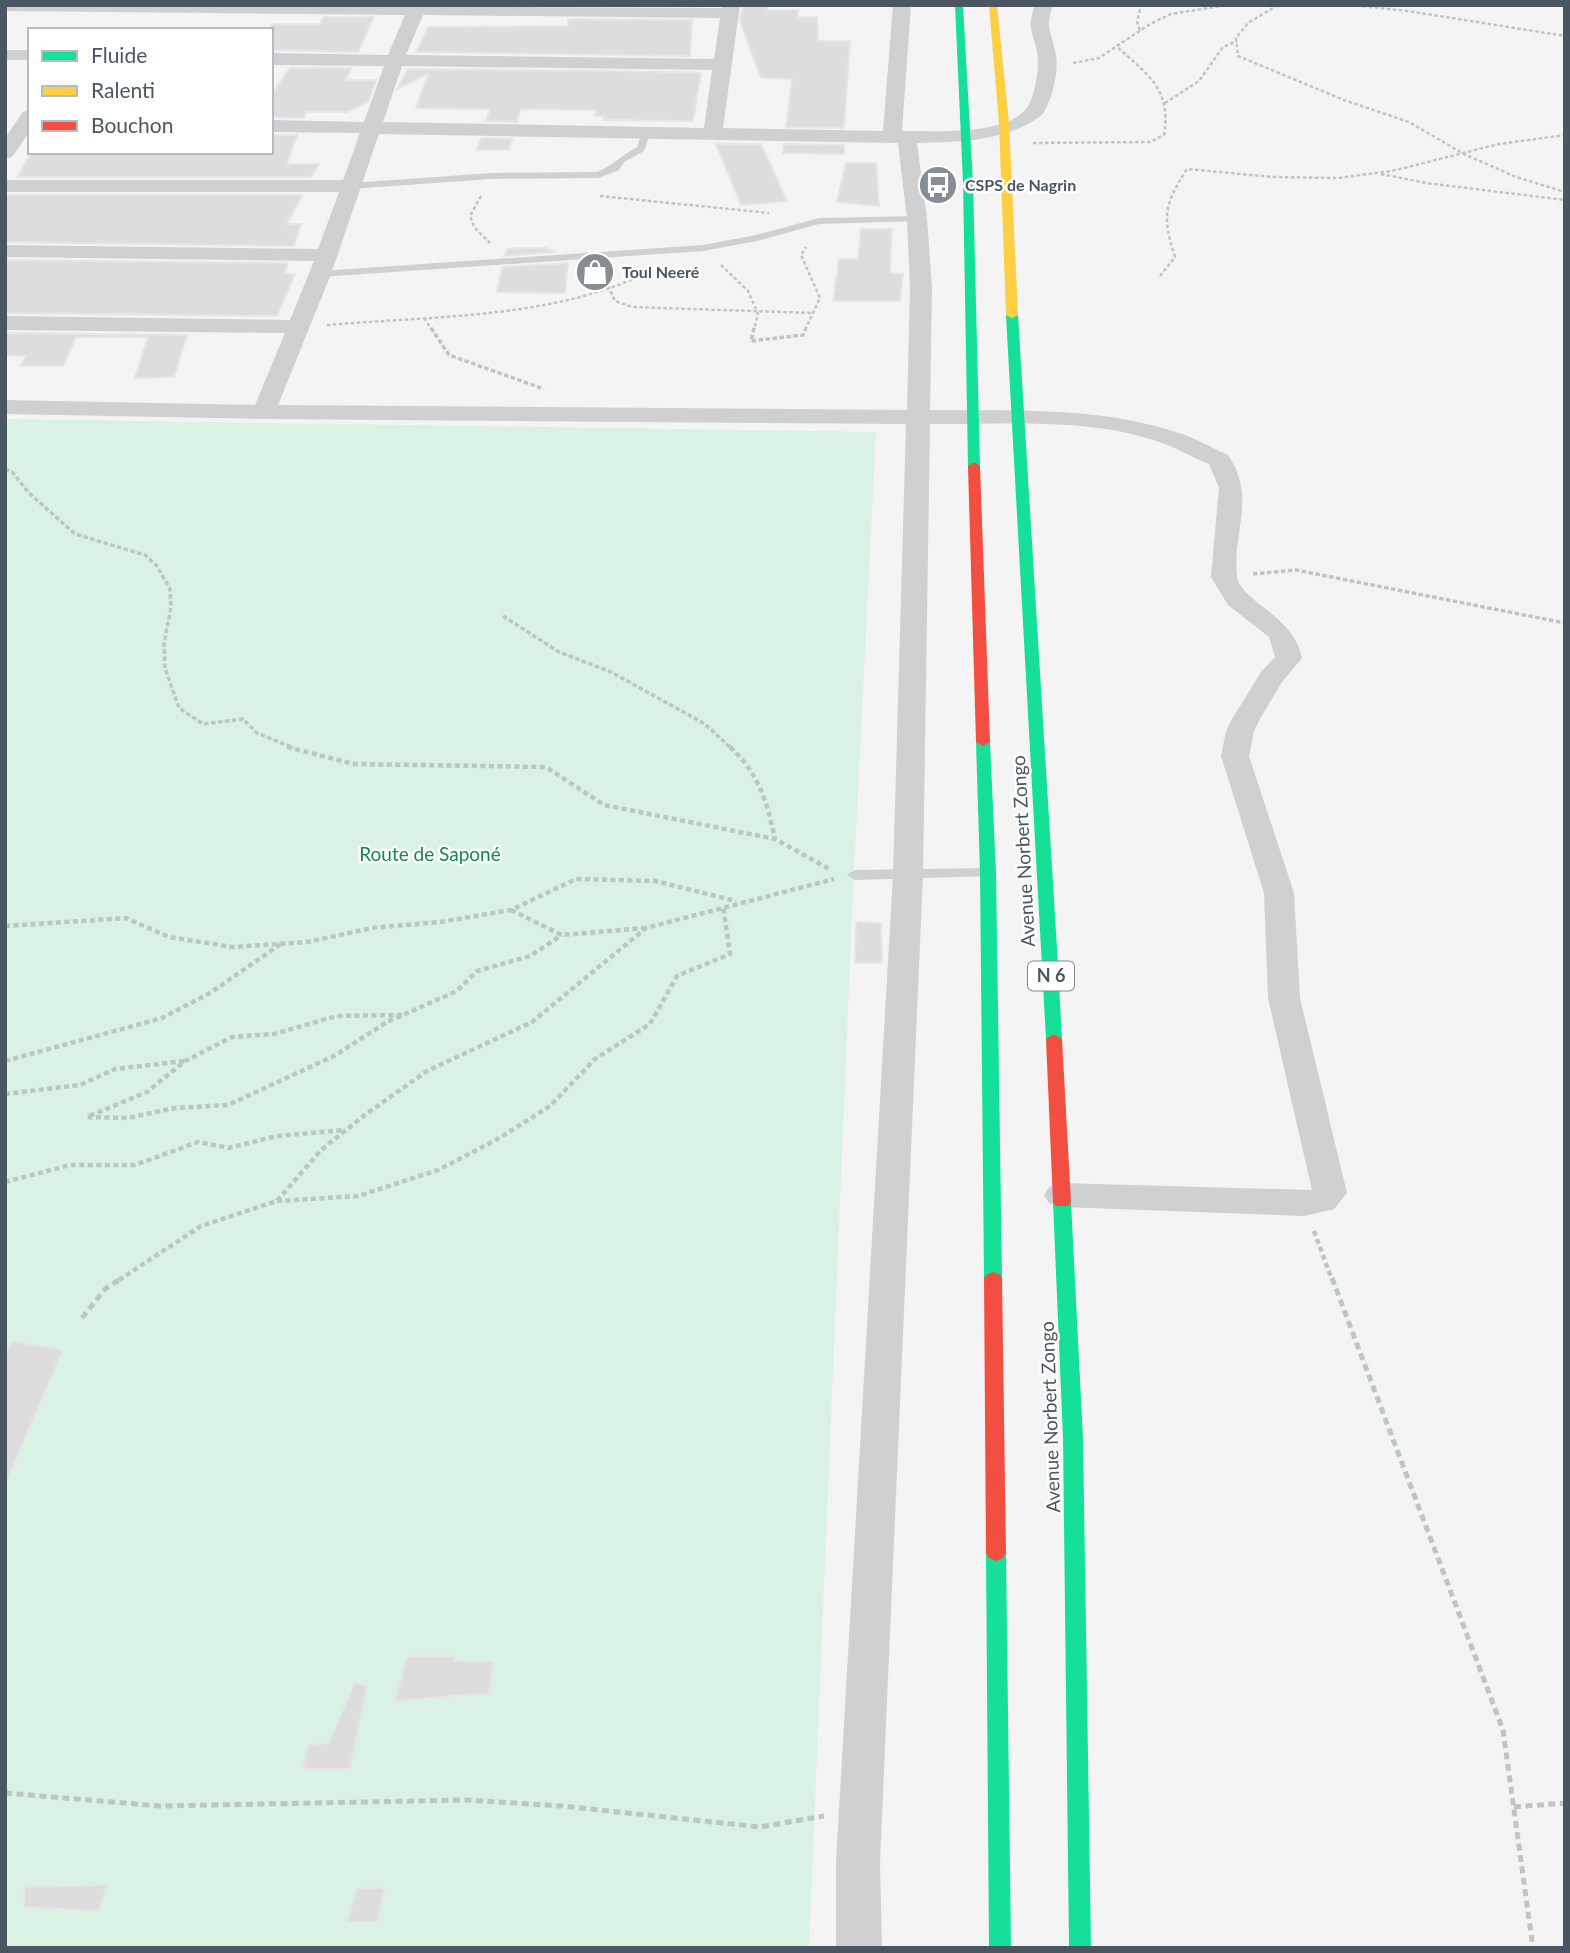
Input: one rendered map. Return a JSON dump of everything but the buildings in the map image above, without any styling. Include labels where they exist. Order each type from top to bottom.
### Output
[{"type":"main road","name":"Avenue Norbert Zongo","points":[[958,5],[965,134],[988,873],[1000,1948]]},
{"type":"main road","name":"Avenue Norbert Zongo","points":[[993,5],[1004,129],[1019,472],[1046,858],[1073,1438],[1080,1948]]},
{"type":"street","points":[[859,1948],[858,1862],[908,875],[921,287],[917,219],[899,136],[902,5]]},
{"type":"street","points":[[273,126],[899,136],[965,134],[1004,129],[1035,111],[1047,58],[1036,24],[1044,5]]},
{"type":"street","points":[[5,6],[730,9],[713,131]]},
{"type":"street","points":[[89,28],[104,6]]},
{"type":"street","points":[[264,412],[323,264],[395,61],[417,8]]},
{"type":"street","points":[[5,55],[28,55]]},
{"type":"street","points":[[273,59],[721,65]]},
{"type":"street","points":[[5,121],[28,119]]},
{"type":"street","points":[[5,153],[28,120]]},
{"type":"street","points":[[5,186],[351,186]]},
{"type":"street","points":[[5,251],[323,264]]},
{"type":"street","points":[[5,323],[298,327]]},
{"type":"street","points":[[5,407],[264,412],[1018,417],[1101,422],[1171,438],[1219,460],[1231,488],[1224,577],[1227,591],[1282,634],[1288,647],[1289,658],[1271,678],[1240,731],[1235,756],[1279,893],[1284,998],[1330,1193],[1322,1201],[1304,1204],[1061,1195]]},
{"type":"lane","points":[[351,186],[491,176],[598,175],[615,168],[620,160],[641,149],[646,131]]},
{"type":"lane","points":[[323,264],[497,262],[703,248],[757,238],[818,221],[917,219]]},
{"type":"lane","points":[[855,875],[988,873]]},
{"type":"path","points":[[1140,30],[1138,22],[1141,5]]},
{"type":"path","points":[[1046,68],[1099,58],[1140,30],[1171,14],[1227,5]]},
{"type":"path","points":[[1278,5],[1248,23],[1237,41],[1238,56],[1344,100],[1409,122],[1464,154],[1516,177],[1565,192]]},
{"type":"path","points":[[1351,5],[1408,11],[1565,36]]},
{"type":"path","points":[[1366,8],[1373,5]]},
{"type":"path","points":[[1165,103],[1202,80],[1213,57],[1226,43],[1237,41]]},
{"type":"path","points":[[1026,143],[1150,142],[1164,135],[1168,121],[1163,92],[1116,46]]},
{"type":"path","points":[[1160,276],[1175,257],[1166,228],[1164,204],[1187,169],[1304,178],[1377,173],[1493,146],[1565,135]]},
{"type":"path","points":[[1377,173],[1402,180],[1531,193],[1565,200]]},
{"type":"path","points":[[491,176],[501,178],[488,188],[470,216],[474,227],[497,252],[497,262]]},
{"type":"path","points":[[598,196],[796,216],[818,221],[801,256],[820,298],[803,335],[751,341],[758,314],[748,290],[703,248]]},
{"type":"path","points":[[578,257],[600,269],[609,296],[619,306],[813,313]]},
{"type":"path","points":[[298,327],[542,307],[646,274]]},
{"type":"path","points":[[424,317],[449,355],[548,390]]},
{"type":"path","points":[[5,469],[13,473],[29,493],[75,534],[145,555],[157,566],[170,589],[171,607],[164,643],[165,668],[179,708],[203,724],[243,719],[257,733],[288,747],[354,764],[546,767],[604,804],[775,839],[838,874],[855,875]]},
{"type":"path","points":[[1224,577],[1296,570],[1542,617],[1565,625]]},
{"type":"path","points":[[503,616],[559,652],[611,671],[705,724],[744,760],[767,799],[775,839]]},
{"type":"path","points":[[402,1015],[337,1016],[274,1034],[232,1037],[185,1060],[147,1092],[87,1117],[128,1118],[175,1108],[228,1105],[334,1056],[402,1015],[457,991],[477,971],[530,956],[562,935],[646,928],[737,902],[855,875]]},
{"type":"path","points":[[5,926],[126,918],[169,937],[233,947],[307,942],[372,928],[440,922],[511,910],[576,879],[655,881],[737,902]]},
{"type":"path","points":[[82,1318],[105,1289],[201,1226],[277,1201],[358,1196],[438,1170],[496,1140],[550,1106],[594,1059],[650,1024],[677,976],[730,954],[723,906]]},
{"type":"path","points":[[511,910],[562,935]]},
{"type":"path","points":[[277,1201],[321,1150],[345,1130],[427,1071],[532,1022],[646,928]]},
{"type":"path","points":[[5,1061],[162,1018],[210,993],[282,944]]},
{"type":"path","points":[[5,1094],[80,1085],[115,1069],[185,1060]]},
{"type":"path","points":[[5,1182],[70,1165],[135,1165],[198,1142],[229,1148],[277,1136],[345,1130]]},
{"type":"path","points":[[1304,1204],[1503,1730],[1533,1948]]},
{"type":"path","points":[[5,1793],[160,1806],[466,1800],[562,1806],[760,1827],[862,1809]]},
{"type":"path","points":[[1514,1807],[1565,1802]]},
{"type":"green space","name":"Route de Saponé","points":[[5,419],[876,432],[852,913],[809,1948],[5,1948]]},
{"type":"traffic: fast","points":[[959,5],[968,183],[974,466]]},
{"type":"traffic: fast","points":[[1012,315],[1054,1039]]},
{"type":"traffic: fast","points":[[983,742],[988,873],[993,1278]]},
{"type":"traffic: fast","points":[[1062,1202],[1073,1438],[1080,1948]]},
{"type":"traffic: fast","points":[[996,1553],[1000,1948]]},
{"type":"traffic: slow","points":[[993,5],[1004,123],[1012,315]]},
{"type":"traffic: jam","points":[[974,466],[983,742]]},
{"type":"traffic: jam","points":[[1054,1039],[1062,1202]]},
{"type":"traffic: jam","points":[[993,1278],[996,1553]]},
{"type":"place","name":"CSPS de Nagrin","points":[[938,185]]},
{"type":"place","name":"Toul Neeré","points":[[595,272]]}]
